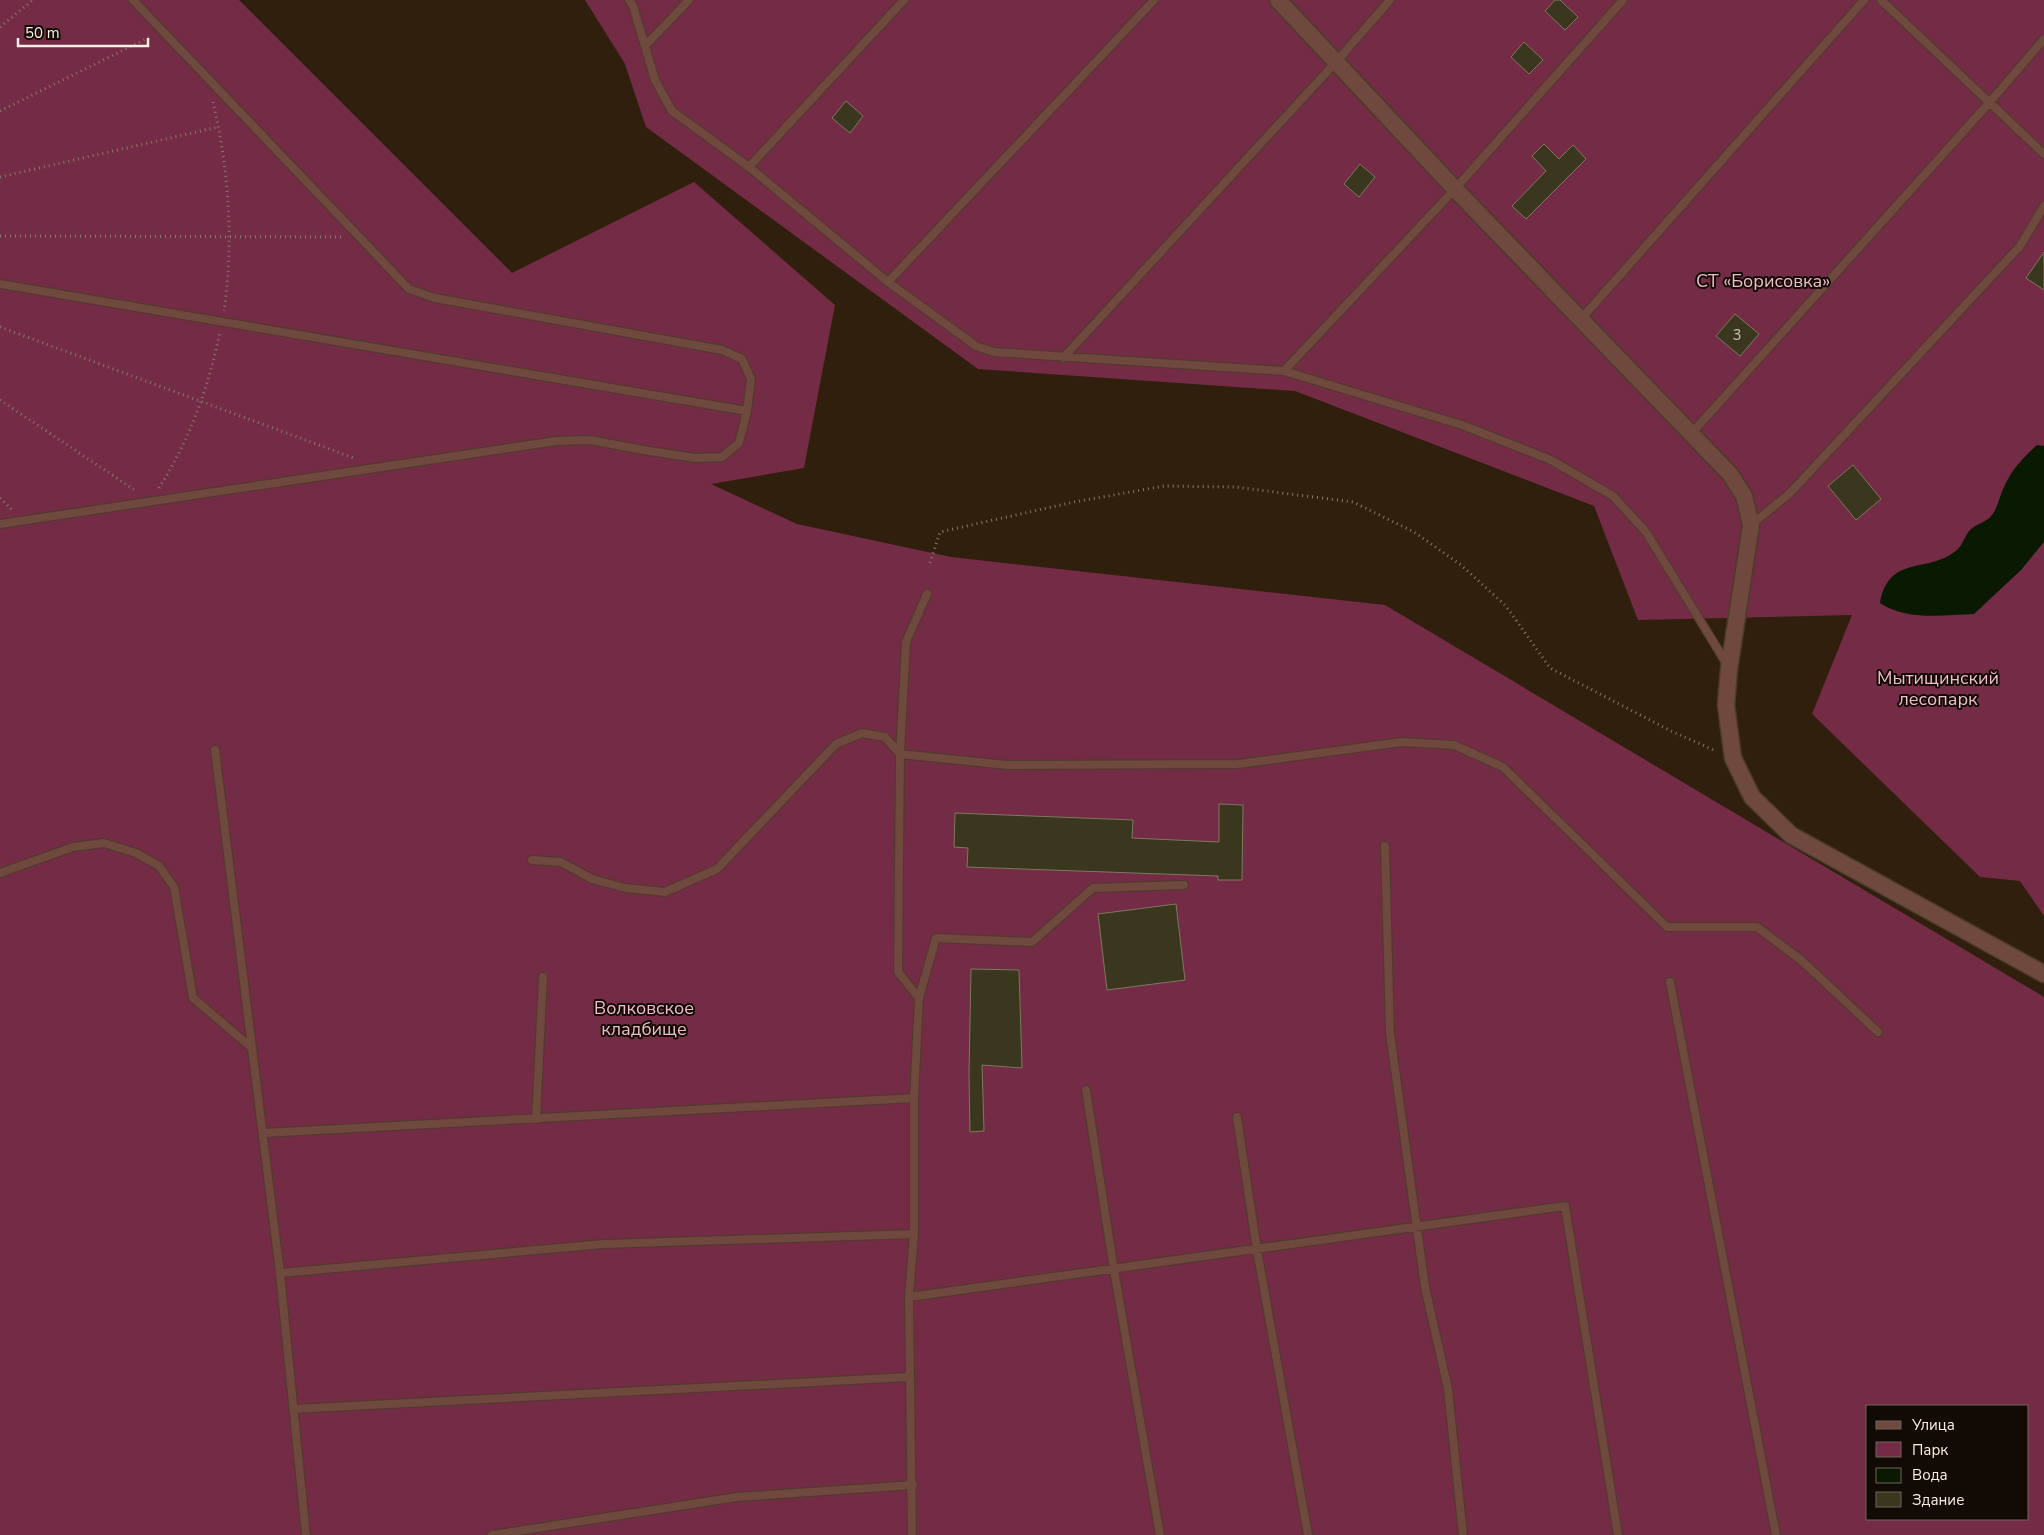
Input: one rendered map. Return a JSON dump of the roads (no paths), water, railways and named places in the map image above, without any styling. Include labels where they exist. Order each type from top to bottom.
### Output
[{"type":"street","points":[[1278,0],[1455,189],[1730,474],[1744,496],[1751,525],[1729,669],[1726,705],[1733,758],[1752,797],[1791,835],[2044,974]]},
{"type":"lane","points":[[0,524],[556,441],[590,440],[695,458],[722,456],[739,443],[747,411],[751,379],[742,359],[729,353],[672,340],[434,298],[409,289],[133,0]]},
{"type":"lane","points":[[629,0],[633,6],[655,80],[672,111],[749,167],[888,282],[976,346],[994,352],[1063,358],[1284,371],[1462,425],[1552,460],[1613,496],[1646,532],[1729,669]]},
{"type":"lane","points":[[644,46],[689,0]]},
{"type":"lane","points":[[749,167],[904,0]]},
{"type":"lane","points":[[888,282],[1154,0]]},
{"type":"lane","points":[[1063,358],[1336,62],[1390,0]]},
{"type":"lane","points":[[1284,371],[1455,189],[1623,0]]},
{"type":"lane","points":[[1582,319],[1864,0]]},
{"type":"lane","points":[[1881,0],[2044,154]]},
{"type":"lane","points":[[1691,434],[1989,103],[2044,38]]},
{"type":"lane","points":[[1751,525],[1790,493],[2014,253],[2044,206]]},
{"type":"lane","points":[[0,284],[747,411]]},
{"type":"lane","points":[[920,998],[898,972],[900,754],[906,642],[927,594]]},
{"type":"lane","points":[[532,860],[561,862],[592,879],[625,888],[665,892],[717,869],[836,744],[862,733],[885,737],[900,754],[1007,765],[1238,764],[1402,742],[1454,745],[1503,767],[1667,927],[1757,927],[1801,960],[1878,1032]]},
{"type":"lane","points":[[214,750],[280,1273],[306,1535]]},
{"type":"lane","points":[[0,873],[72,847],[104,843],[136,853],[159,866],[174,887],[193,998],[252,1048]]},
{"type":"lane","points":[[1385,846],[1390,1033],[1425,1287],[1448,1389],[1463,1535]]},
{"type":"lane","points":[[912,1535],[913,1486],[909,1377],[909,1297],[914,1234],[914,1098],[920,998],[936,938],[1032,942],[1093,888],[1184,885]]},
{"type":"lane","points":[[536,1119],[543,977]]},
{"type":"lane","points":[[1670,982],[1776,1535]]},
{"type":"lane","points":[[1086,1090],[1114,1270],[1160,1535]]},
{"type":"lane","points":[[263,1134],[914,1098]]},
{"type":"lane","points":[[1237,1117],[1258,1250],[1308,1535]]},
{"type":"lane","points":[[909,1297],[1565,1206],[1618,1535]]},
{"type":"lane","points":[[280,1273],[604,1244],[914,1234]]},
{"type":"lane","points":[[293,1409],[909,1377]]},
{"type":"lane","points":[[492,1535],[738,1497],[913,1486]]},
{"type":"water","points":[[2037,445],[2044,446],[2044,542],[2021,570],[1974,614],[1913,615],[1890,609],[1880,603],[1885,587],[1892,577],[1912,567],[1947,557],[1958,549],[1970,530],[1992,515],[2014,469]]},
{"type":"park label","name":"СТ «Борисовка»","points":[[1763,281]]},
{"type":"park label","name":"Мытищинский лесопарк","points":[[1938,688]]},
{"type":"park label","name":"Волковское кладбище","points":[[644,1018]]}]
